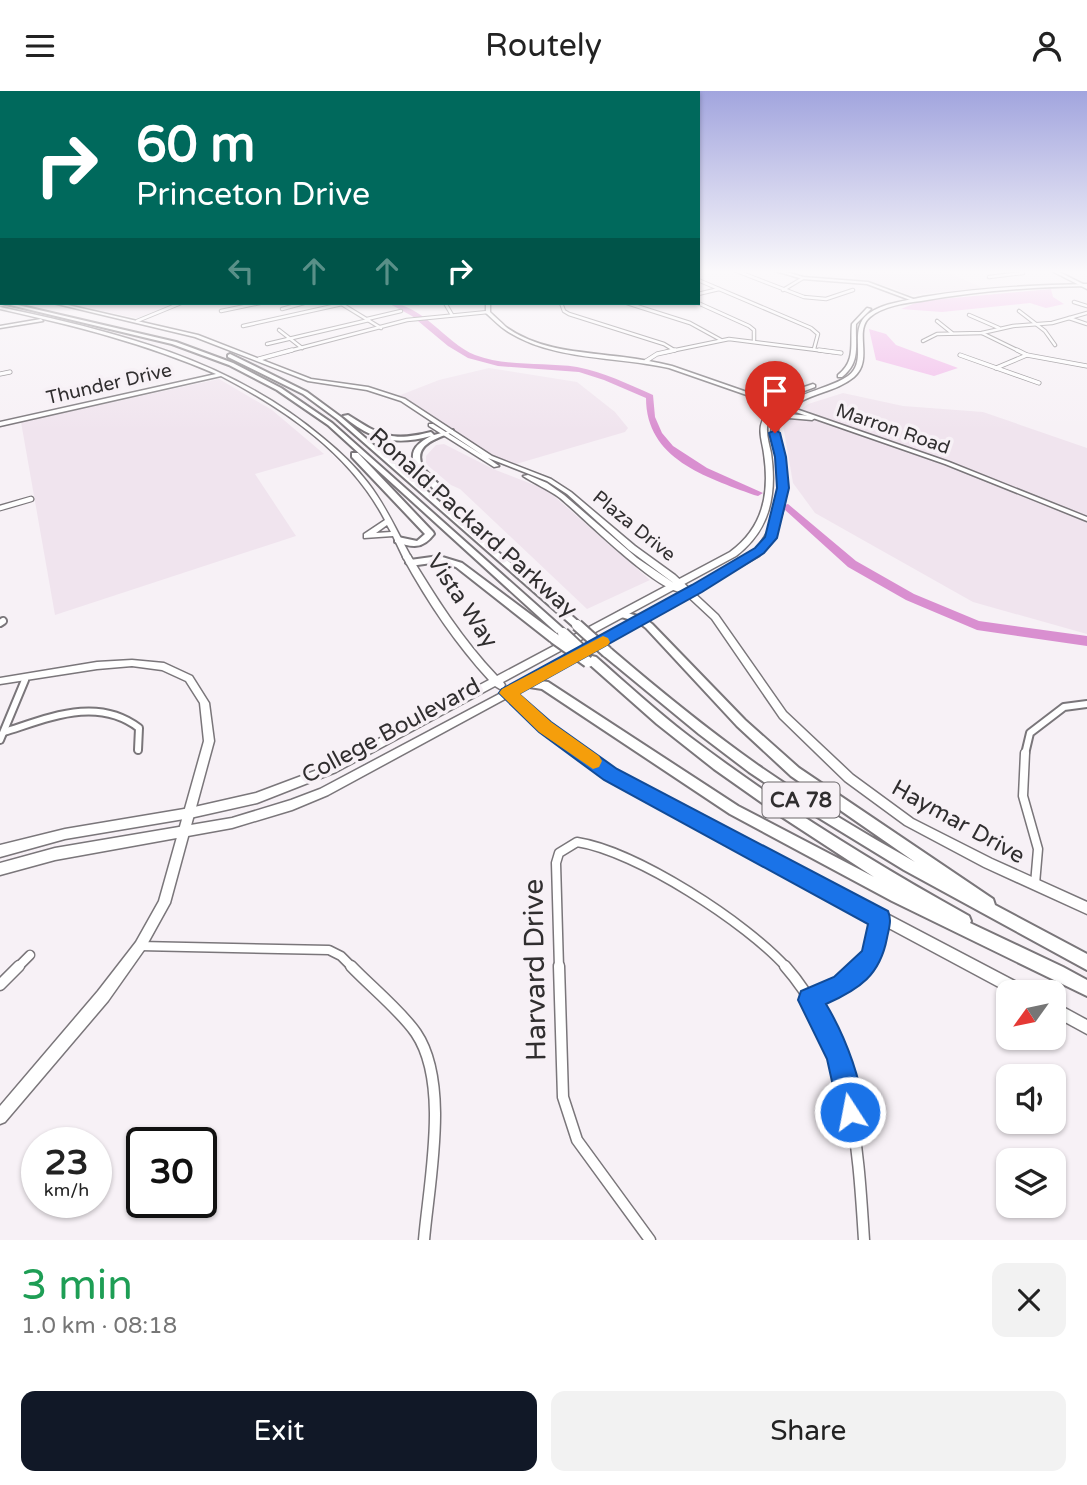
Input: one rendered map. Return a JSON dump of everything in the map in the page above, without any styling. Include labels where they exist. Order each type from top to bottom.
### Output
[{"type":"highway","name":"Ronald Packard Parkway","points":[[101,324],[214,357],[279,389],[314,412],[558,636]]},
{"type":"highway","name":"Ronald Packard Parkway","points":[[113,324],[200,345],[253,366],[305,394],[339,418],[607,652],[706,733],[803,802],[908,866],[1087,962]]},
{"type":"highway","points":[[305,394],[382,439],[404,441],[445,431]]},
{"type":"highway","points":[[445,431],[418,448],[415,453],[417,463],[482,535],[491,550]]},
{"type":"highway","points":[[348,441],[354,454],[378,482],[430,534]]},
{"type":"highway","points":[[396,537],[416,544],[423,543],[430,534]]},
{"type":"highway","points":[[409,560],[428,544],[430,534]]},
{"type":"highway","points":[[409,560],[439,559],[459,565],[558,636]]},
{"type":"highway","points":[[621,614],[641,620],[766,747],[795,772],[968,888],[1013,922]]},
{"type":"highway","name":"CA 78","points":[[558,636],[694,747],[808,828],[932,903],[1087,988]]},
{"type":"highway","points":[[527,683],[544,685],[734,810],[897,896],[1063,975]]},
{"type":"main road","points":[[0,327],[17,324]]},
{"type":"main road","points":[[66,324],[166,351],[224,374],[265,395],[318,435],[372,492],[409,560]]},
{"type":"main road","name":"Plaza Drive","points":[[147,324],[206,339],[310,380],[368,389],[395,399],[396,403],[445,431],[484,460],[569,493],[676,586]]},
{"type":"main road","points":[[503,324],[516,334],[541,345],[646,361],[789,408]]},
{"type":"main road","points":[[775,433],[777,419],[805,395],[860,368],[860,332],[863,324]]},
{"type":"main road","name":"Thunder Drive","points":[[0,424],[224,374]]},
{"type":"main road","points":[[778,404],[795,393],[842,378]]},
{"type":"main road","name":"College Boulevard","points":[[0,851],[65,834],[190,813],[257,798],[296,785],[332,769],[744,548],[753,539],[761,523],[769,492],[769,461],[763,430],[766,417],[778,404]]},
{"type":"main road","name":"Marron Road","points":[[789,408],[947,463],[1087,519]]},
{"type":"main road","name":"Marron Road","points":[[789,408],[863,429],[953,460],[1087,513]]},
{"type":"main road","points":[[775,433],[788,416],[812,418]]},
{"type":"main road","name":"College Boulevard","points":[[0,869],[55,855],[232,824],[292,805],[324,792],[641,620],[747,560],[760,551],[771,538],[783,488],[775,433]]},
{"type":"main road","points":[[769,461],[774,464],[776,484],[783,488]]},
{"type":"main road","name":"Plaza Drive","points":[[546,482],[634,560],[687,594]]},
{"type":"main road","points":[[387,521],[367,536],[396,537]]},
{"type":"main road","points":[[604,534],[616,535]]},
{"type":"main road","points":[[753,539],[760,551]]},
{"type":"main road","points":[[744,548],[743,554],[747,560]]},
{"type":"main road","name":"Vista Way","points":[[409,560],[427,594],[455,636],[495,681],[545,727],[611,774],[998,980]]},
{"type":"main road","name":"Haymar Drive","points":[[687,594],[715,617],[783,715],[849,778],[909,822],[1087,908]]},
{"type":"main road","points":[[0,681],[24,680],[84,665],[123,661],[152,664],[185,677],[203,697],[210,721],[209,741],[164,903],[140,946],[103,996],[0,1117]]},
{"type":"main road","points":[[1066,1016],[1087,1027]]},
{"type":"street","points":[[243,326],[253,324]]},
{"type":"street","points":[[267,344],[352,324]]},
{"type":"street","points":[[374,324],[381,328]]},
{"type":"street","points":[[259,359],[399,324]]},
{"type":"street","points":[[599,324],[664,344],[674,350]]},
{"type":"street","points":[[692,324],[721,340]]},
{"type":"street","points":[[744,324],[754,330],[754,340]]},
{"type":"street","points":[[801,324],[818,334],[814,349]]},
{"type":"street","points":[[940,324],[952,333]]},
{"type":"street","points":[[990,324],[1001,328]]},
{"type":"street","points":[[923,341],[937,334],[982,333],[1036,324],[1055,345]]},
{"type":"street","points":[[279,330],[302,348]]},
{"type":"street","points":[[982,333],[1027,355],[1087,366]]},
{"type":"street","points":[[646,361],[657,354],[721,340],[754,340],[841,353]]},
{"type":"street","points":[[960,355],[1039,383]]},
{"type":"street","points":[[995,369],[1027,355]]},
{"type":"street","points":[[0,374],[10,372]]},
{"type":"street","points":[[0,508],[31,499]]},
{"type":"street","points":[[0,740],[24,680]]},
{"type":"street","points":[[1035,884],[1038,849],[1023,796],[1026,743],[1030,733],[1063,706],[1087,704]]},
{"type":"street","points":[[4,732],[69,713],[93,710],[119,713],[139,727],[138,750]]},
{"type":"street","name":"Harvard Drive","points":[[650,1240],[577,1140],[563,1097],[556,863],[559,853],[577,842],[584,842],[620,856],[683,890],[778,957],[810,1000],[830,1034],[840,1059],[860,1166],[864,1240]]},
{"type":"street","points":[[810,1000],[842,985],[872,957],[880,919]]},
{"type":"street","points":[[140,946],[329,950],[341,956],[416,1033],[433,1076],[436,1105],[424,1240]]},
{"type":"street","points":[[0,985],[30,955]]},
{"type":"shaded area","points":[[869,329],[886,334],[896,345],[958,368],[934,376],[876,360]]},
{"type":"shaded area","points":[[489,368],[577,382],[615,412],[628,428],[625,432],[516,464],[496,457],[398,396],[439,380]]},
{"type":"shaded area","points":[[219,379],[272,410],[324,454],[255,474],[296,536],[55,615],[21,422]]},
{"type":"shaded area","points":[[843,393],[903,406],[983,412],[1087,448],[1087,634],[973,602],[815,513],[793,483],[783,425],[808,404]]},
{"type":"shaded area","points":[[444,444],[493,469],[547,490],[650,580],[587,609],[460,489],[451,485],[426,464],[426,456],[436,445]]},
{"type":"waterway","points":[[425,324],[460,351],[471,356],[511,365],[588,372],[650,397],[650,417],[657,434],[669,448],[703,471],[758,493]]},
{"type":"waterway","points":[[788,507],[852,564],[910,597],[977,625],[1087,641]]},
{"type":"slow traffic","points":[[593,761],[545,727],[508,693],[603,642]]},
{"type":"route","points":[[775,433],[783,488],[771,538],[760,551],[697,589],[508,693],[545,727],[611,774],[880,919],[877,946],[872,957],[842,985],[810,1000],[830,1034],[840,1059],[850,1112]]}]
